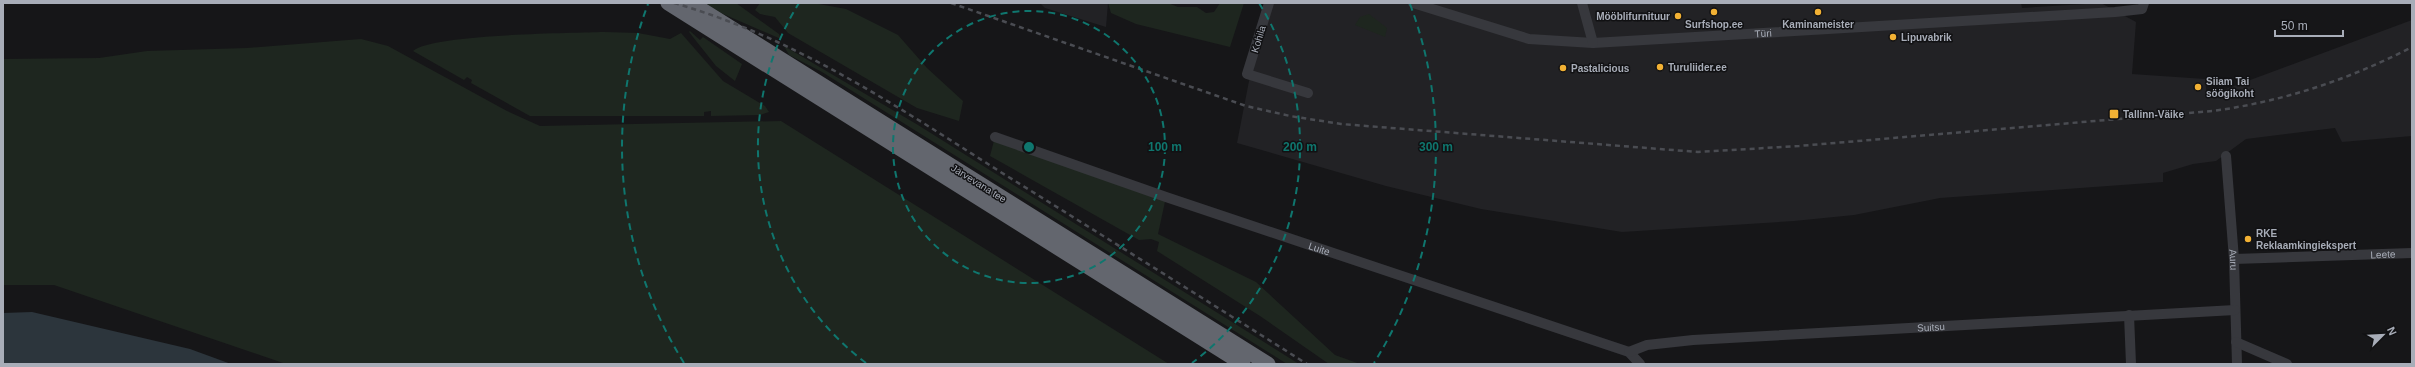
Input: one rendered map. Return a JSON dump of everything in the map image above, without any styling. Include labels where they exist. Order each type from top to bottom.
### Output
[{"type":"highway","name":"Järvevana tee","points":[[668,3],[1243,364]]},
{"type":"highway","name":"Järvevana tee","points":[[691,3],[1268,364]]},
{"type":"street","name":"Kohila","points":[[1269,3],[1247,74],[1308,93]]},
{"type":"street","name":"Türi","points":[[1413,3],[1529,39],[1593,42],[1783,33],[2143,6]]},
{"type":"street","points":[[1582,3],[1593,42]]},
{"type":"street","name":"Luite","points":[[995,137],[1166,197],[1460,294],[1629,352],[1640,364]]},
{"type":"street","name":"Auru","points":[[2226,156],[2234,258],[2237,364]]},
{"type":"street","name":"Leete","points":[[2234,258],[2412,253]]},
{"type":"street","name":"Suitsu","points":[[1629,352],[1646,345],[1693,340],[2235,310]]},
{"type":"street","points":[[2129,316],[2130,364]]},
{"type":"street","points":[[2236,342],[2287,364]]},
{"type":"shaded area","points":[[705,3],[736,3],[779,34],[781,39],[721,13]]},
{"type":"shaded area","points":[[760,3],[813,3],[846,9],[898,35],[927,68],[963,101],[959,121],[917,108],[788,33],[775,17],[760,14],[755,10]]},
{"type":"shaded area","points":[[1040,3],[1108,3],[1106,27],[1045,8]]},
{"type":"shaded area","points":[[1108,3],[1168,3],[1178,7],[1197,7],[1206,13],[1214,12],[1220,3],[1244,3],[1230,47],[1136,24],[1111,13]]},
{"type":"shaded area","points":[[1272,3],[2021,3],[2022,8],[2101,3],[2136,22],[2132,74],[2205,79],[2207,96],[2412,20],[2412,136],[2342,142],[2335,128],[2246,139],[2216,161],[2193,164],[2163,173],[2163,182],[1940,198],[1854,215],[1794,221],[1622,232],[1481,209],[1386,186],[1237,143],[1249,81]]},
{"type":"shaded area","points":[[1369,14],[1387,28],[1385,37],[1355,25],[1360,17]]},
{"type":"shaded area","points":[[690,31],[700,40],[703,37],[742,64],[735,81],[716,66],[689,32]]},
{"type":"shaded area","points":[[604,32],[638,33],[670,39],[681,33],[723,81],[765,106],[769,112],[760,115],[711,116],[711,111],[704,112],[704,116],[530,116],[471,83],[472,80],[467,77],[464,80],[413,51],[425,45],[473,38]]},
{"type":"shaded area","points":[[361,39],[388,46],[507,111],[540,126],[781,121],[1169,364],[286,364],[54,285],[3,285],[3,59],[99,58],[147,51],[247,48]]},
{"type":"shaded area","points":[[784,46],[918,125],[1299,364],[1287,364],[822,72],[789,55]]},
{"type":"shaded area","points":[[995,137],[1166,197],[1158,234],[1256,282],[1335,355],[1360,364],[1329,364],[1260,316],[1157,251],[1159,242],[1151,239],[1139,240],[990,156]]},
{"type":"shaded area","points":[[32,312],[190,349],[231,364],[3,364],[3,313]]},
{"type":"railway","points":[[674,3],[718,17],[760,34],[842,75],[921,122],[1307,364]]},
{"type":"railway","points":[[951,3],[1246,106],[1290,116],[1341,124],[1698,152],[1799,146],[2213,111],[2239,107],[2315,88],[2364,70],[2412,47]]},
{"type":"place","name":"Surfshop.ee","points":[[1714,12]]},
{"type":"place","name":"Kaminameister","points":[[1818,12]]},
{"type":"place","name":"Mööblifurnituur","points":[[1678,16]]},
{"type":"place","name":"Lipuvabrik","points":[[1893,37]]},
{"type":"place","name":"Turuliider.ee","points":[[1660,67]]},
{"type":"place","name":"Pastalicious","points":[[1563,68]]},
{"type":"place","name":"Siiam Tai söögikoht","points":[[2198,87]]},
{"type":"place","name":"Tallinn-Väike","points":[[2114,114]]},
{"type":"place","name":"RKE Reklaamkingiekspert","points":[[2248,239]]}]
